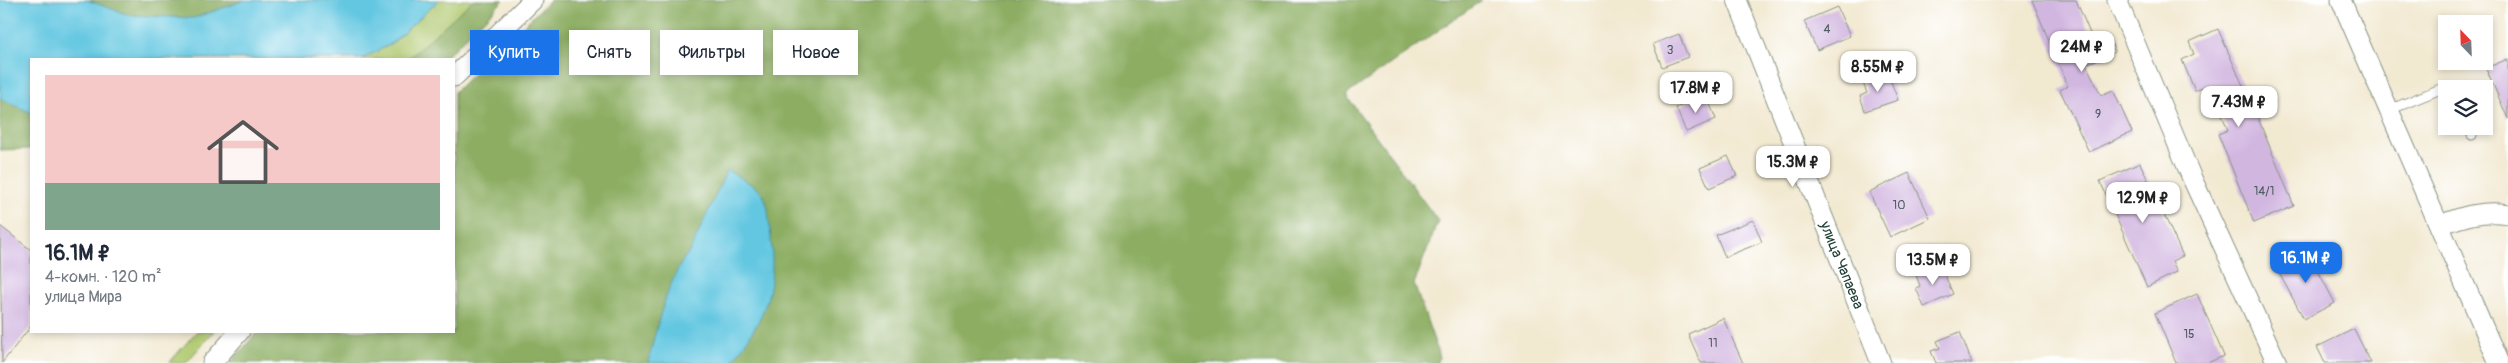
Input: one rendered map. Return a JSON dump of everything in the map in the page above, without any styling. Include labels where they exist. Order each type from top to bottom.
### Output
[{"type":"street","points":[[455,76],[533,0]]},
{"type":"street","name":"улица Чапаева","points":[[1737,0],[1881,363]]},
{"type":"street","points":[[2117,0],[2191,176],[2276,363]]},
{"type":"street","points":[[2341,0],[2499,363]]},
{"type":"street","points":[[2440,225],[2469,214],[2494,212],[2508,214]]},
{"type":"street","points":[[212,363],[238,333]]},
{"type":"lane","points":[[2389,110],[2438,90]]},
{"type":"green space","points":[[87,0],[245,0],[194,18],[129,15]]},
{"type":"green space","points":[[439,0],[473,0],[409,58],[364,58],[391,44]]},
{"type":"green space","points":[[473,0],[504,0],[473,30],[470,30],[470,33],[445,58],[409,58]]},
{"type":"green space","points":[[550,0],[1482,0],[1346,95],[1438,221],[1414,284],[1440,357],[1437,363],[230,363],[256,333],[455,333],[455,91],[472,75],[559,75],[559,30],[519,30]]},
{"type":"green space","points":[[0,98],[30,113],[30,149],[0,150]]},
{"type":"green space","points":[[195,333],[212,333],[186,363],[169,363]]},
{"type":"water","points":[[0,0],[87,0],[129,15],[194,18],[245,0],[439,0],[391,44],[364,58],[30,58],[30,113],[0,98]]},
{"type":"water","points":[[727,170],[757,188],[767,203],[772,268],[767,300],[761,315],[744,346],[731,363],[648,363],[669,288],[682,261],[690,251]]},
{"type":"building","points":[[2032,0],[2076,0],[2094,43],[2109,37],[2115,52],[2086,64],[2101,95],[2113,90],[2132,132],[2089,152],[2060,90],[2068,86]]},
{"type":"building","points":[[1837,7],[1850,36],[1817,50],[1804,21]]},
{"type":"building","points":[[2218,29],[2253,106],[2294,206],[2254,223],[2218,134],[2228,130],[2210,85],[2195,91],[2182,60],[2194,54],[2189,42]]},
{"type":"building","points":[[1679,34],[1688,57],[1662,67],[1653,44]]},
{"type":"building","points":[[2508,59],[2508,119],[2493,84],[2493,80],[2491,80],[2487,70],[2493,70],[2493,65]]},
{"type":"building","points":[[1888,74],[1898,100],[1865,111],[1860,96],[1867,93],[1863,83]]},
{"type":"building","points":[[1706,95],[1716,119],[1686,132],[1676,108]]},
{"type":"building","points":[[1728,156],[1737,176],[1709,188],[1700,168]]},
{"type":"building","points":[[2140,163],[2183,256],[2172,261],[2177,272],[2147,287],[2100,181]]},
{"type":"building","points":[[1909,173],[1930,218],[1890,237],[1869,192]]},
{"type":"building","points":[[1753,220],[1762,242],[1725,257],[1716,235]]},
{"type":"building","points":[[0,226],[30,249],[30,327],[2,363]]},
{"type":"building","points":[[2306,248],[2335,303],[2304,319],[2279,273],[2286,269],[2282,261]]},
{"type":"building","points":[[1940,264],[1953,294],[1924,307],[1916,288],[1920,286],[1916,275]]},
{"type":"building","points":[[2197,294],[2224,356],[2207,363],[2176,363],[2155,313]]},
{"type":"building","points":[[1723,318],[1743,363],[1701,363],[1688,334]]},
{"type":"building","points":[[2354,329],[2371,363],[2325,363],[2317,347]]},
{"type":"building","points":[[1960,332],[1972,363],[1936,363],[1931,351],[1940,348],[1937,341]]}]
